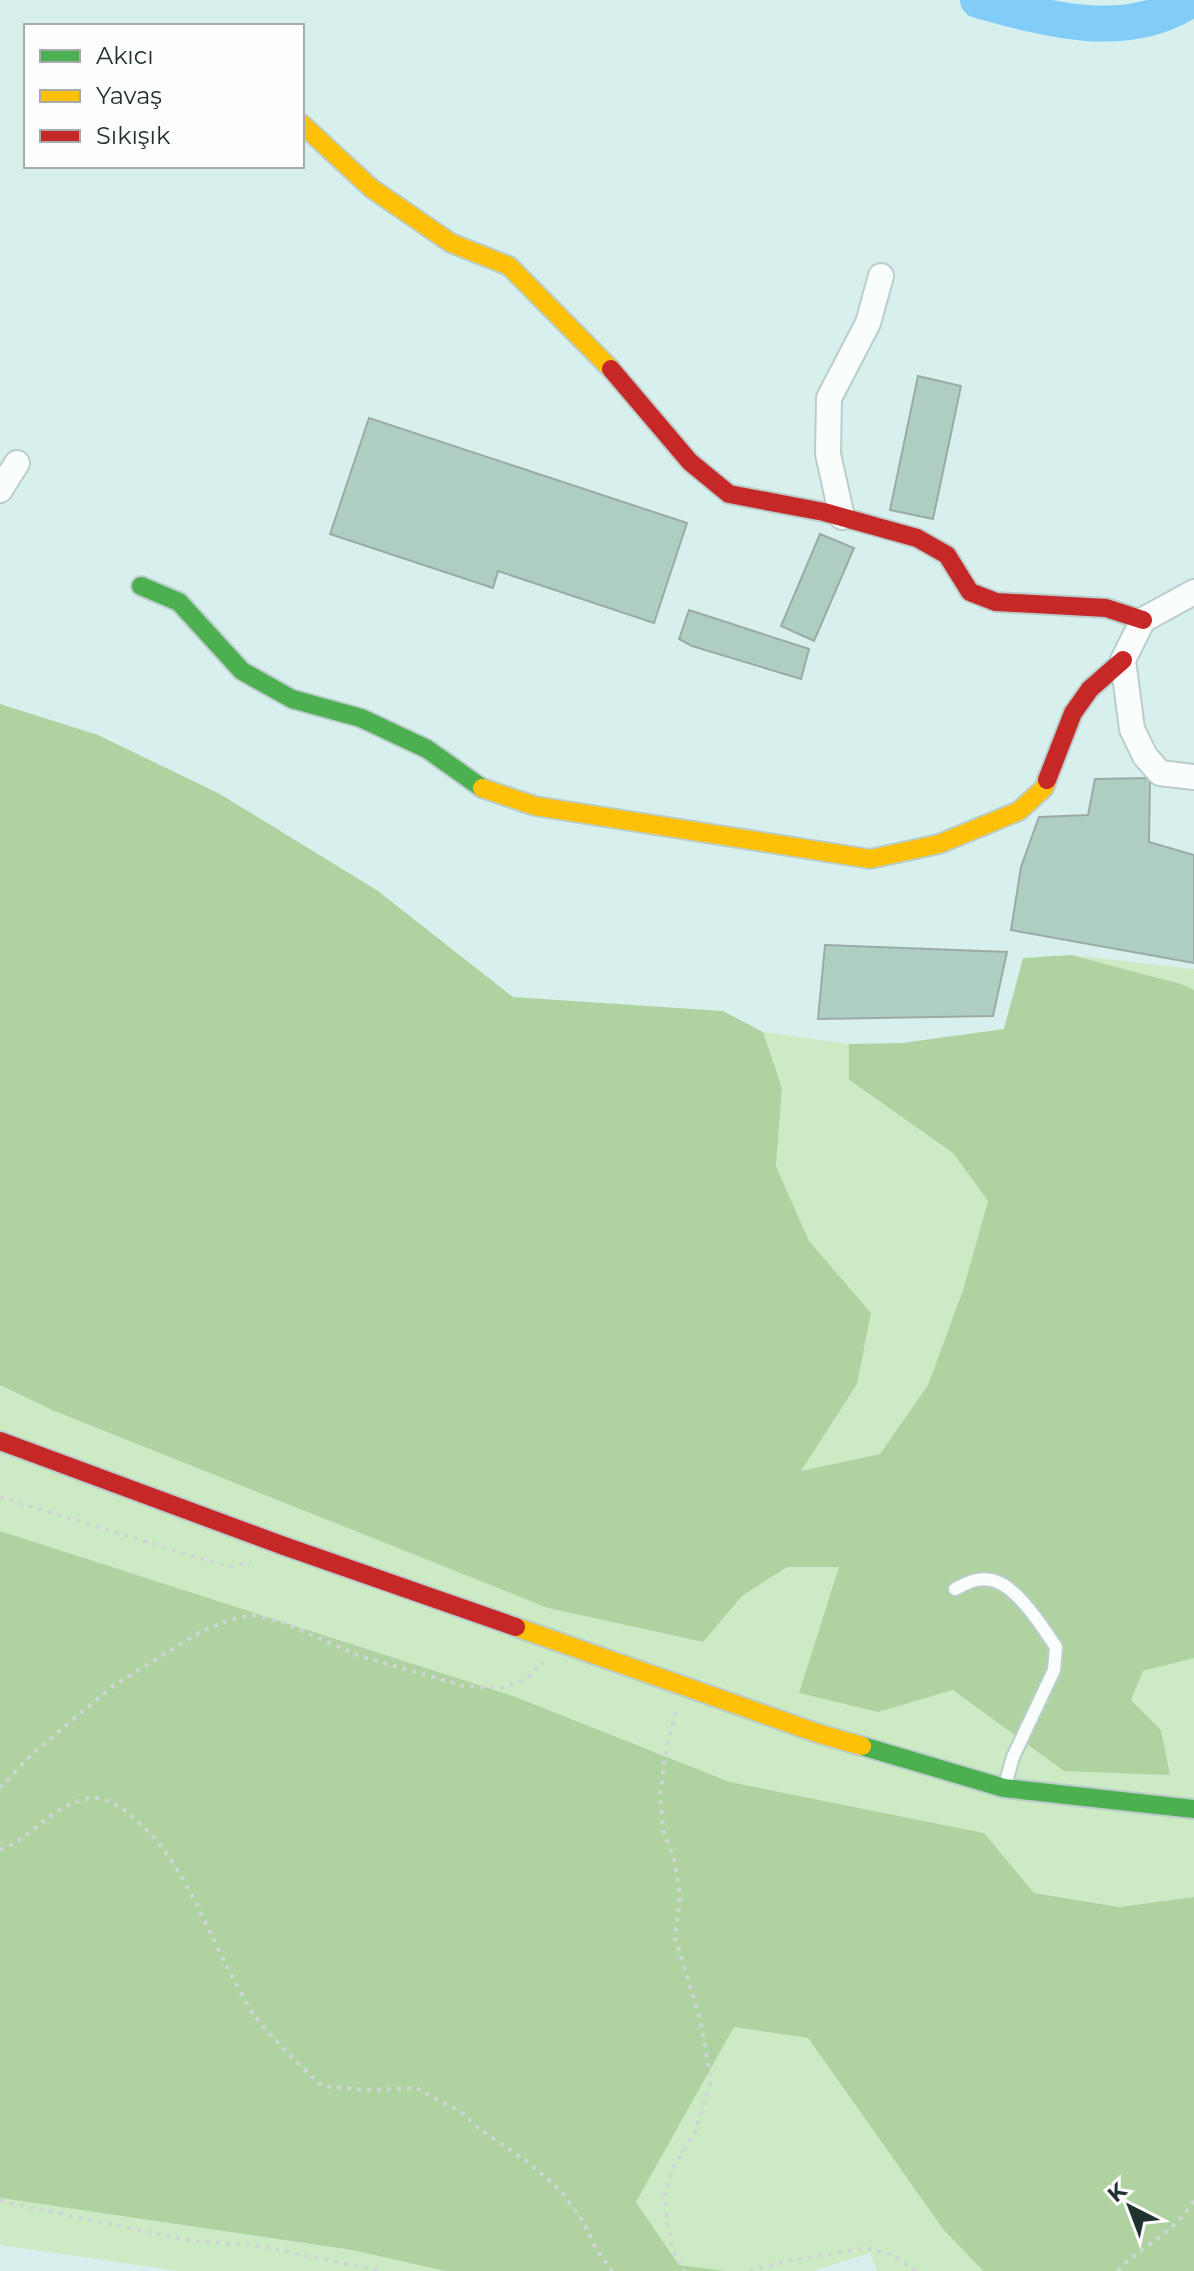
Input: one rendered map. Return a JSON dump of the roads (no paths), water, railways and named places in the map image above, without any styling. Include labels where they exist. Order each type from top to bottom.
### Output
[{"type":"street","points":[[304,126],[371,188],[451,243],[509,266],[618,376],[690,462],[729,494],[842,517],[917,538],[947,555],[970,592],[996,602],[1106,608],[1143,620]]},
{"type":"street","points":[[842,517],[828,454],[829,398],[868,323],[881,276]]},
{"type":"street","points":[[0,490],[17,463]]},
{"type":"street","points":[[141,586],[179,602],[242,671],[292,699],[361,718],[427,749],[478,787],[535,806],[870,859],[939,844],[1019,811],[1044,788],[1073,713],[1090,689],[1123,660],[1143,620],[1194,592]]},
{"type":"street","points":[[1123,660],[1132,729],[1145,756],[1160,773],[1194,777]]},
{"type":"street","points":[[0,1441],[299,1551],[820,1734],[1004,1788],[1194,1809]]},
{"type":"lane","points":[[955,1589],[974,1579],[994,1580],[1014,1593],[1056,1647],[1054,1670],[1013,1757],[1004,1788]]},
{"type":"waterway","points":[[978,0],[1031,14],[1086,23],[1139,20],[1165,13],[1190,0]]}]
